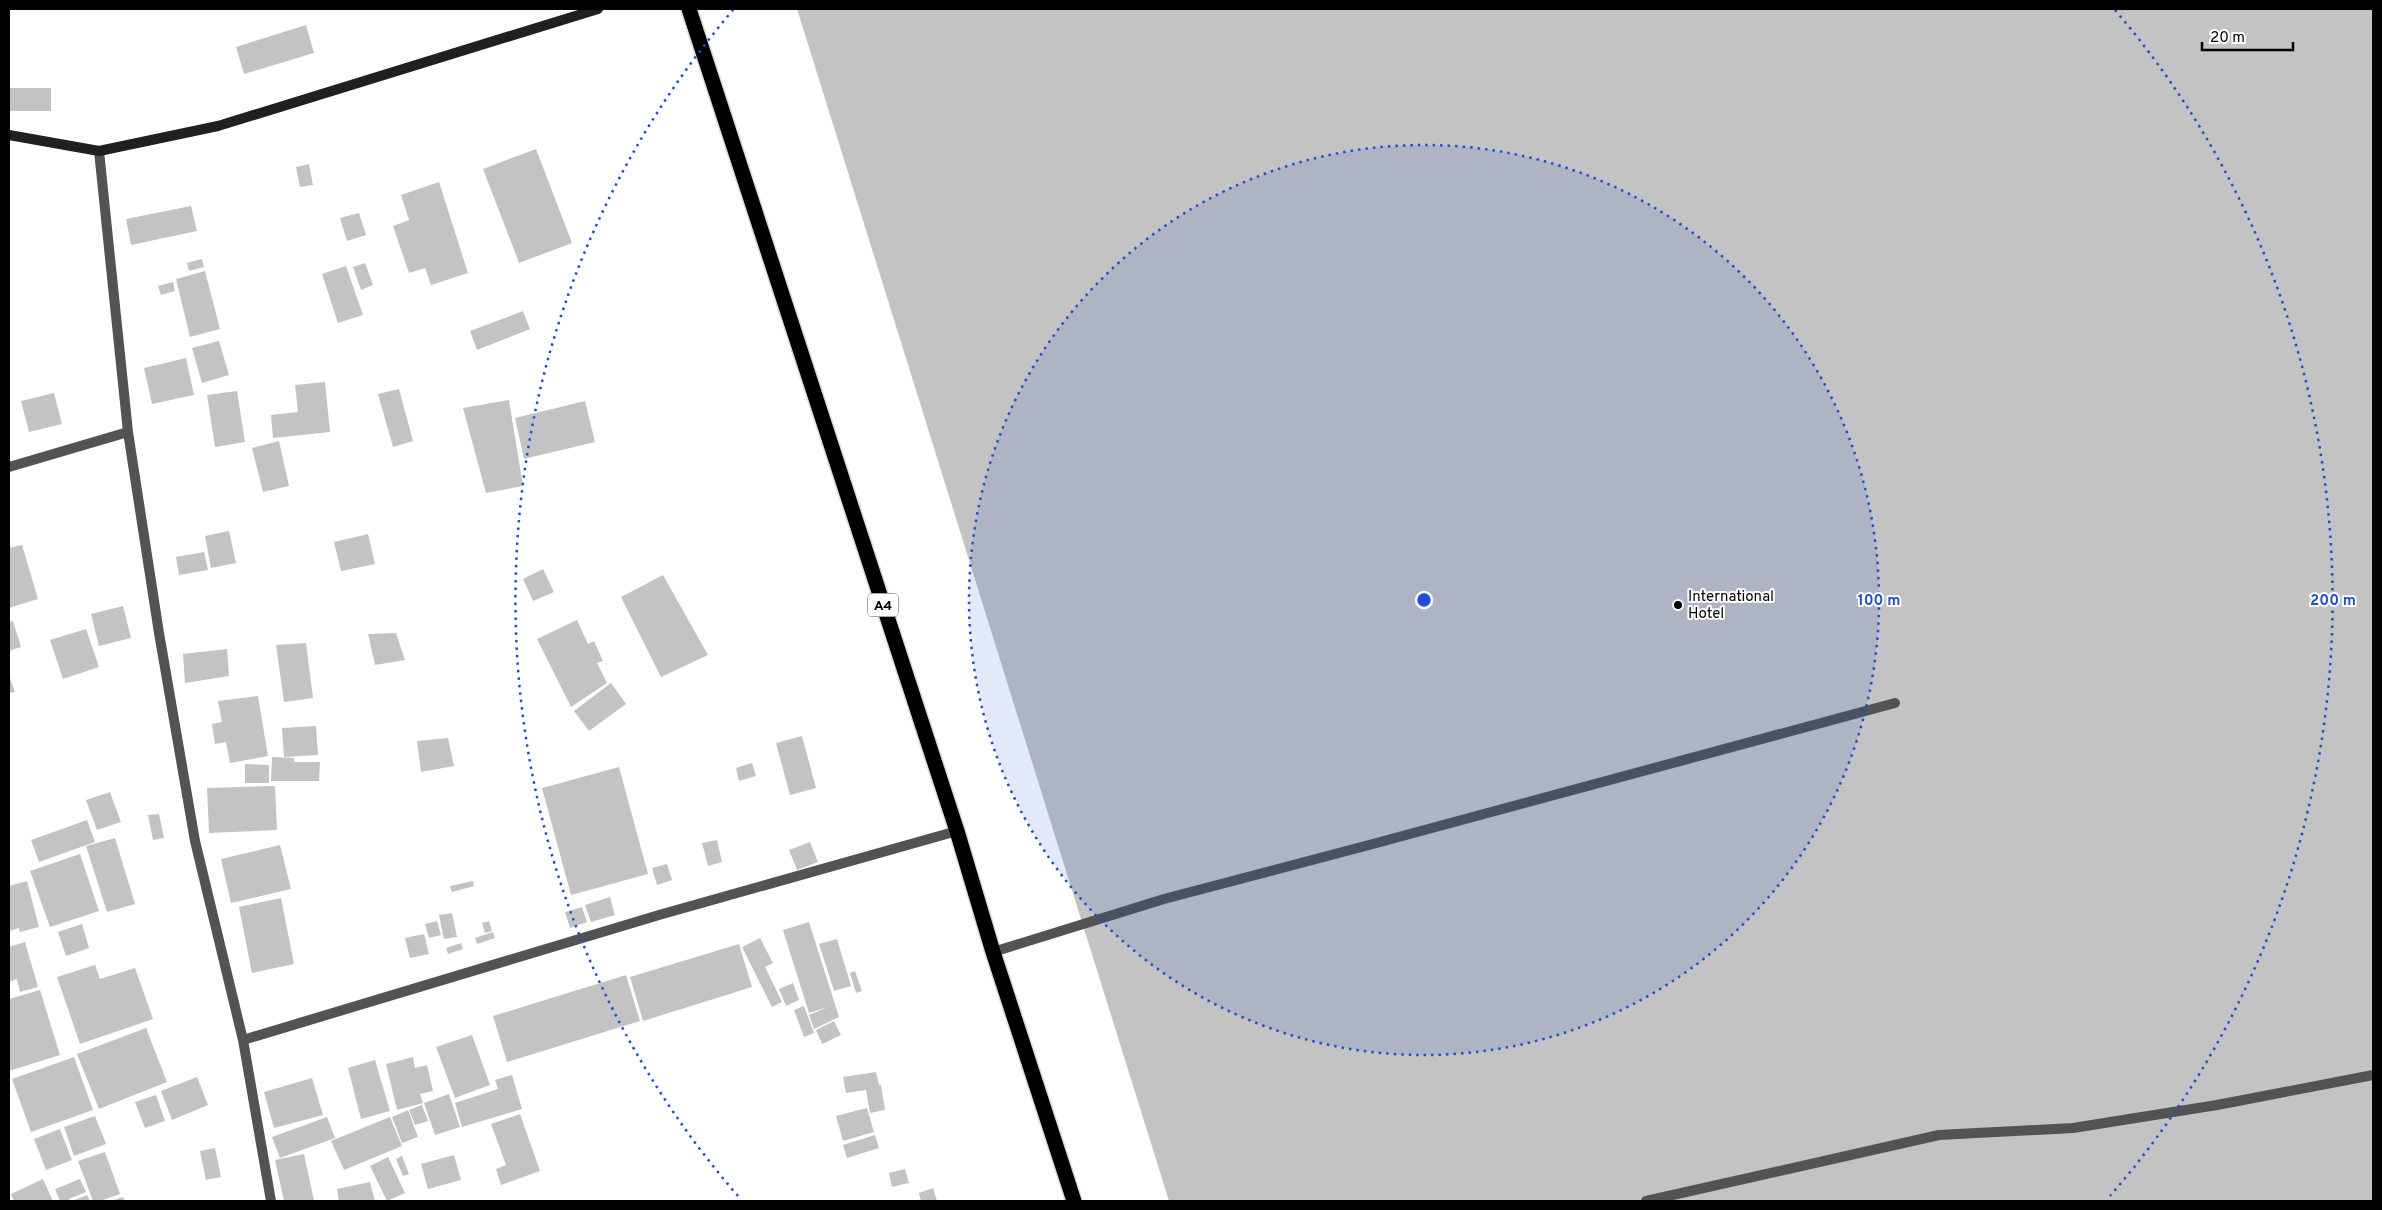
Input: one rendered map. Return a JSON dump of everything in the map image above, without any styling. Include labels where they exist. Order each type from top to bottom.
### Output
[{"type":"highway","name":"A4","points":[[689,9],[957,831],[993,952],[1074,1201]]},
{"type":"street","points":[[9,135],[99,151],[218,126],[598,9]]},
{"type":"street","points":[[99,151],[128,432],[195,841],[243,1040],[270,1201]]},
{"type":"street","points":[[9,467],[128,432]]},
{"type":"street","points":[[993,952],[1164,899],[1379,843],[1895,703]]},
{"type":"street","points":[[243,1040],[659,915],[957,831]]},
{"type":"street","points":[[1646,1201],[1939,1135],[2072,1128],[2217,1105],[2373,1075]]},
{"type":"building","name":"International Hotel","points":[[797,9],[2373,9],[2373,1201],[1169,1201]]},
{"type":"building","points":[[306,25],[314,53],[244,74],[236,47]]},
{"type":"building","points":[[9,88],[51,88],[51,111],[9,111]]},
{"type":"building","points":[[536,149],[572,243],[519,263],[483,169]]},
{"type":"building","points":[[309,164],[313,185],[300,187],[296,167]]},
{"type":"building","points":[[439,182],[468,273],[431,285],[425,268],[409,273],[393,226],[409,220],[401,195]]},
{"type":"building","points":[[191,206],[197,231],[131,245],[126,219]]},
{"type":"building","points":[[359,213],[366,235],[347,241],[340,218]]},
{"type":"building","points":[[202,259],[204,267],[189,271],[187,263]]},
{"type":"building","points":[[365,263],[373,285],[361,290],[353,267]]},
{"type":"building","points":[[346,266],[363,315],[338,323],[322,274]]},
{"type":"building","points":[[205,271],[220,329],[190,337],[176,279]]},
{"type":"building","points":[[173,282],[175,291],[161,295],[158,286]]},
{"type":"building","points":[[523,311],[530,329],[477,350],[470,331]]},
{"type":"building","points":[[219,341],[229,375],[202,383],[192,348]]},
{"type":"building","points":[[186,358],[194,395],[152,404],[144,368]]},
{"type":"building","points":[[325,382],[330,432],[273,438],[271,415],[298,412],[295,385]]},
{"type":"building","points":[[399,389],[413,441],[393,447],[378,394]]},
{"type":"building","points":[[237,391],[245,442],[215,447],[207,395]]},
{"type":"building","points":[[54,393],[62,424],[29,432],[21,401]]},
{"type":"building","points":[[509,400],[523,486],[486,493],[463,408]]},
{"type":"building","points":[[585,401],[595,442],[524,459],[515,418]]},
{"type":"building","points":[[279,441],[289,486],[263,492],[252,448]]},
{"type":"building","points":[[229,531],[236,563],[211,568],[205,536]]},
{"type":"building","points":[[368,534],[375,564],[341,571],[334,542]]},
{"type":"building","points":[[22,545],[38,599],[9,608],[9,548]]},
{"type":"building","points":[[204,552],[208,570],[179,575],[176,557]]},
{"type":"building","points":[[543,569],[554,592],[533,601],[523,579]]},
{"type":"building","points":[[663,575],[708,655],[661,677],[621,597]]},
{"type":"building","points":[[123,606],[131,638],[99,646],[91,614]]},
{"type":"building","points":[[577,620],[588,644],[594,641],[603,661],[597,663],[607,683],[571,707],[537,639]]},
{"type":"building","points":[[13,621],[21,647],[9,651],[9,622]]},
{"type":"building","points":[[86,629],[99,667],[63,679],[50,640]]},
{"type":"building","points":[[396,633],[405,660],[375,665],[368,634]]},
{"type":"building","points":[[306,643],[313,698],[284,702],[276,645]]},
{"type":"building","points":[[227,649],[229,676],[185,683],[183,654]]},
{"type":"building","points":[[9,675],[15,692],[9,693]]},
{"type":"building","points":[[611,683],[626,704],[589,731],[574,711]]},
{"type":"building","points":[[258,696],[268,756],[230,763],[226,742],[215,744],[212,724],[222,722],[218,701]]},
{"type":"building","points":[[316,726],[318,755],[284,757],[282,728]]},
{"type":"building","points":[[802,736],[816,788],[790,795],[776,743]]},
{"type":"building","points":[[448,738],[454,766],[421,772],[417,741]]},
{"type":"building","points":[[272,757],[294,758],[294,762],[320,762],[319,781],[271,781]]},
{"type":"building","points":[[752,763],[756,776],[739,781],[736,768]]},
{"type":"building","points":[[245,764],[269,765],[269,783],[245,783]]},
{"type":"building","points":[[619,767],[648,874],[571,895],[542,788]]},
{"type":"building","points":[[275,786],[277,830],[209,833],[207,788]]},
{"type":"building","points":[[110,792],[121,822],[97,830],[86,800]]},
{"type":"building","points":[[159,814],[164,838],[153,840],[148,815]]},
{"type":"building","points":[[87,820],[95,842],[39,862],[31,840]]},
{"type":"building","points":[[115,838],[135,904],[107,912],[86,846]]},
{"type":"building","points":[[717,840],[722,862],[708,866],[702,843]]},
{"type":"building","points":[[810,842],[818,862],[797,870],[789,850]]},
{"type":"building","points":[[280,845],[291,889],[231,903],[221,859]]},
{"type":"building","points":[[80,854],[99,911],[50,927],[30,871]]},
{"type":"building","points":[[667,864],[672,880],[657,885],[652,868]]},
{"type":"building","points":[[27,881],[39,927],[20,932],[19,928],[9,931],[9,886]]},
{"type":"building","points":[[473,881],[474,886],[452,892],[450,886]]},
{"type":"building","points":[[610,897],[615,915],[591,922],[585,905]]},
{"type":"building","points":[[281,898],[294,964],[252,973],[239,907]]},
{"type":"building","points":[[582,907],[587,922],[570,928],[565,912]]},
{"type":"building","points":[[452,913],[457,937],[444,939],[439,915]]},
{"type":"building","points":[[437,921],[441,935],[429,938],[425,924]]},
{"type":"building","points":[[489,921],[492,931],[485,933],[482,923]]},
{"type":"building","points":[[809,922],[839,1017],[814,1029],[809,1015],[828,1007],[809,1013],[783,930]]},
{"type":"building","points":[[82,924],[89,948],[66,956],[58,932]]},
{"type":"building","points":[[493,932],[495,938],[477,944],[475,938]]},
{"type":"building","points":[[424,934],[429,954],[410,958],[405,938]]},
{"type":"building","points":[[760,938],[773,963],[765,967],[782,1002],[772,1007],[742,947]]},
{"type":"building","points":[[837,939],[851,986],[834,991],[819,944]]},
{"type":"building","points":[[25,942],[38,987],[20,992],[17,979],[9,982],[9,947]]},
{"type":"building","points":[[461,943],[463,949],[448,954],[446,948]]},
{"type":"building","points":[[739,944],[752,987],[643,1021],[630,977]]},
{"type":"building","points":[[95,965],[100,979],[135,968],[153,1019],[80,1044],[57,977]]},
{"type":"building","points":[[855,971],[862,991],[856,993],[850,973]]},
{"type":"building","points":[[626,975],[640,1021],[507,1062],[493,1016]]},
{"type":"building","points":[[793,983],[799,1000],[786,1006],[779,989]]},
{"type":"building","points":[[40,990],[60,1055],[9,1071],[9,999]]},
{"type":"building","points":[[804,1006],[814,1033],[804,1037],[794,1010]]},
{"type":"building","points":[[834,1021],[841,1035],[822,1044],[816,1030]]},
{"type":"building","points":[[146,1028],[167,1082],[99,1109],[77,1054]]},
{"type":"building","points":[[472,1035],[490,1085],[455,1098],[436,1047]]},
{"type":"building","points":[[74,1057],[93,1110],[31,1132],[12,1079]]},
{"type":"building","points":[[413,1057],[415,1068],[427,1065],[433,1091],[420,1094],[423,1103],[397,1110],[386,1064]]},
{"type":"building","points":[[375,1060],[390,1111],[361,1119],[348,1068]]},
{"type":"building","points":[[876,1072],[879,1085],[881,1085],[885,1110],[870,1113],[866,1090],[846,1093],[843,1077]]},
{"type":"building","points":[[512,1075],[522,1109],[462,1127],[455,1103],[498,1089],[495,1080]]},
{"type":"building","points":[[197,1077],[208,1105],[172,1120],[161,1091]]},
{"type":"building","points":[[312,1078],[323,1115],[274,1128],[264,1092]]},
{"type":"building","points":[[449,1094],[460,1127],[435,1135],[424,1103]]},
{"type":"building","points":[[156,1095],[165,1121],[145,1128],[135,1102]]},
{"type":"building","points":[[422,1105],[428,1121],[415,1125],[409,1110]]},
{"type":"building","points":[[867,1108],[874,1132],[843,1141],[836,1116]]},
{"type":"building","points":[[408,1110],[418,1137],[402,1143],[392,1117]]},
{"type":"building","points":[[520,1114],[540,1171],[501,1185],[496,1169],[506,1165],[491,1124]]},
{"type":"building","points":[[95,1116],[106,1144],[74,1156],[64,1127]]},
{"type":"building","points":[[327,1117],[335,1138],[280,1158],[272,1137]]},
{"type":"building","points":[[390,1117],[402,1146],[344,1170],[331,1141]]},
{"type":"building","points":[[60,1129],[72,1160],[46,1170],[34,1139]]},
{"type":"building","points":[[875,1135],[879,1148],[847,1158],[843,1145]]},
{"type":"building","points":[[215,1148],[221,1177],[206,1180],[200,1151]]},
{"type":"building","points":[[105,1152],[120,1194],[100,1201],[93,1201],[78,1161]]},
{"type":"building","points":[[304,1154],[314,1201],[284,1201],[275,1160]]},
{"type":"building","points":[[454,1155],[461,1180],[428,1189],[421,1164]]},
{"type":"building","points":[[402,1156],[409,1174],[403,1176],[396,1159]]},
{"type":"building","points":[[388,1157],[405,1193],[387,1201],[370,1166]]},
{"type":"building","points":[[905,1169],[909,1183],[892,1187],[889,1173]]},
{"type":"building","points":[[43,1179],[53,1201],[14,1201],[11,1194]]},
{"type":"building","points":[[80,1179],[86,1192],[69,1199],[70,1201],[60,1201],[55,1189]]},
{"type":"building","points":[[370,1182],[375,1201],[339,1201],[337,1189]]},
{"type":"building","points":[[933,1188],[937,1201],[921,1201],[919,1193]]},
{"type":"building","points":[[87,1195],[90,1201],[72,1201]]},
{"type":"building","points":[[123,1197],[125,1201],[111,1201]]},
{"type":"place","name":"International Hotel","points":[[1678,605]]}]
